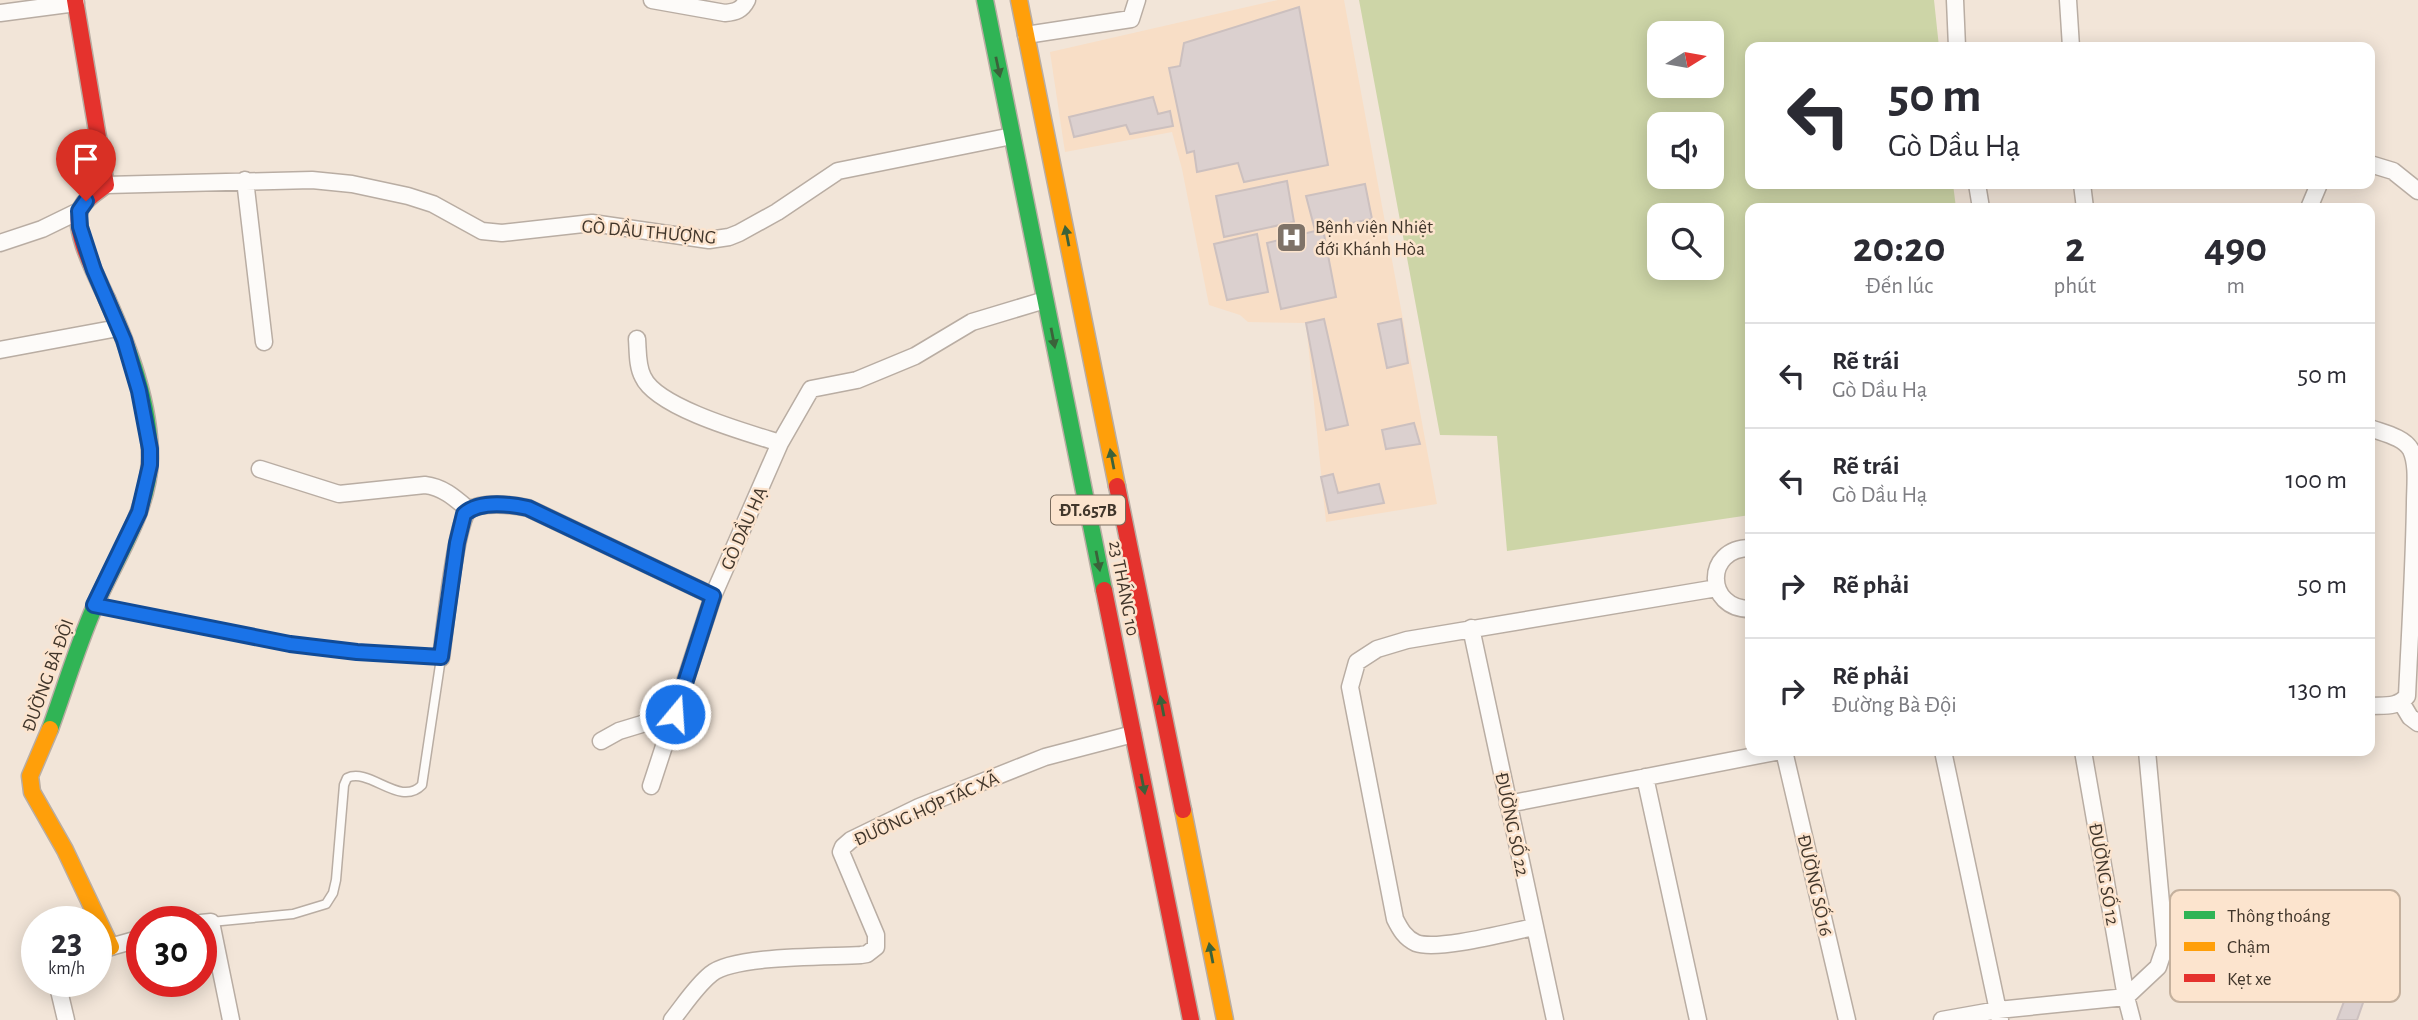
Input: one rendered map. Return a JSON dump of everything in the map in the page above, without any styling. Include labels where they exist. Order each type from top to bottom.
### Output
[{"type":"main road","name":"23 THÁNG 10","points":[[985,0],[1191,1020]]},
{"type":"main road","name":"23 THÁNG 10","points":[[1019,0],[1225,1020]]},
{"type":"main road","points":[[76,1],[106,185],[82,205],[79,211]]},
{"type":"main road","name":"ĐƯỜNG BÀ ĐỘI","points":[[79,211],[80,227],[94,270],[118,328],[139,391],[149,436],[150,465],[132,529],[94,605],[56,713],[30,776],[32,792],[65,850],[86,906]]},
{"type":"street","points":[[652,0],[725,13],[737,11],[747,0]]},
{"type":"street","points":[[1026,35],[1131,19],[1137,0]]},
{"type":"street","points":[[1955,0],[1956,42]]},
{"type":"street","points":[[2068,0],[2071,42]]},
{"type":"street","points":[[0,13],[76,1]]},
{"type":"street","name":"GÒ DẦU THƯỢNG","points":[[106,185],[312,180],[352,184],[408,196],[433,204],[482,231],[502,233],[593,223],[709,240],[739,233],[777,212],[838,171],[1012,136]]},
{"type":"street","points":[[2375,166],[2393,171],[2418,191]]},
{"type":"street","points":[[244,180],[264,342]]},
{"type":"street","points":[[0,243],[41,229],[79,211]]},
{"type":"street","name":"GÒ DẦU HẠ","points":[[651,786],[713,596],[780,443],[811,389],[858,380],[915,356],[972,322],[1045,300]]},
{"type":"street","points":[[0,350],[118,328]]},
{"type":"street","points":[[637,339],[642,377],[661,397],[705,417],[780,443]]},
{"type":"street","points":[[2375,430],[2406,444],[2411,451],[2415,468],[2415,544],[2407,696],[2395,704],[2375,706]]},
{"type":"street","points":[[260,469],[339,494],[435,486],[443,489],[469,510]]},
{"type":"street","points":[[441,657],[457,543],[464,514],[469,510],[495,505],[528,508],[713,596]]},
{"type":"street","points":[[1745,548],[1739,548],[1722,559],[1717,568],[1717,589],[1723,598],[1731,605],[1745,609]]},
{"type":"street","points":[[1534,927],[1441,944],[1418,943],[1404,935],[1395,919],[1350,687],[1357,662],[1377,649],[1407,640],[1717,589]]},
{"type":"street","name":"ĐƯỜNG SỐ 22","points":[[1471,628],[1555,1020]]},
{"type":"street","points":[[2401,702],[2410,717],[2418,723]]},
{"type":"street","points":[[601,741],[619,731],[675,714]]},
{"type":"street","name":"ĐƯỜNG HỢP TÁC XÃ","points":[[672,1020],[709,975],[728,964],[861,955],[876,947],[876,935],[843,859],[841,852],[846,843],[919,807],[1045,757],[1133,734]]},
{"type":"street","points":[[1508,804],[1756,756]]},
{"type":"street","name":"ĐƯỜNG SỐ 16","points":[[1783,756],[1847,1020]]},
{"type":"street","points":[[1944,756],[1999,1015]]},
{"type":"street","name":"ĐƯỜNG SỐ 12","points":[[2085,756],[2126,997]]},
{"type":"street","points":[[1942,1020],[1999,1015],[2126,997],[2158,967],[2165,946],[2147,756]]},
{"type":"street","points":[[1645,777],[1698,1020]]},
{"type":"street","points":[[217,966],[231,1020]]},
{"type":"street","points":[[61,997],[66,1020]]},
{"type":"street","points":[[2126,997],[2132,1020]]},
{"type":"lane","points":[[94,605],[290,644],[357,652],[441,657],[422,785],[417,790],[405,791],[357,776],[347,778],[344,785],[336,880],[331,898],[318,908],[293,914],[217,922]]},
{"type":"shaded area","name":"Bệnh viện Nhiệt đới Khánh Hòa","points":[[1278,0],[1344,0],[1437,504],[1326,522],[1306,323],[1248,322],[1240,315],[1209,305],[1172,132],[1065,152],[1050,52]]},
{"type":"green space","points":[[1359,0],[1934,0],[1938,42],[1745,42],[1745,189],[1954,189],[1955,203],[1745,203],[1745,516],[1507,551],[1497,436],[1440,435]]},
{"type":"building","points":[[1299,7],[1328,165],[1244,182],[1238,163],[1197,172],[1194,151],[1187,153],[1169,68],[1180,66],[1184,43]]},
{"type":"building","points":[[1153,97],[1158,114],[1170,111],[1173,126],[1130,134],[1126,125],[1074,137],[1069,117]]},
{"type":"building","points":[[1287,181],[1294,222],[1224,237],[1216,196]]},
{"type":"building","points":[[1365,184],[1372,219],[1315,230],[1306,196]]},
{"type":"building","points":[[1323,229],[1336,297],[1281,309],[1267,243]]},
{"type":"building","points":[[1257,234],[1268,292],[1227,300],[1214,244]]},
{"type":"building","points":[[1324,319],[1348,425],[1326,430],[1306,323]]},
{"type":"building","points":[[1401,319],[1408,363],[1387,368],[1378,324]]},
{"type":"building","points":[[1414,423],[1420,444],[1386,449],[1382,430]]},
{"type":"building","points":[[1333,474],[1338,493],[1379,484],[1384,503],[1329,513],[1321,477]]},
{"type":"building","points":[[2344,1002],[2363,1002],[2357,1020],[2337,1020]]},
{"type":"traffic: fast","points":[[985,0],[1104,590]]},
{"type":"traffic: fast","points":[[50,729],[88,623],[137,517],[148,478],[149,437],[142,396],[130,356],[107,299]]},
{"type":"traffic: slow","points":[[1019,0],[1117,486]]},
{"type":"traffic: slow","points":[[50,729],[30,776],[32,792],[65,850],[92,906]]},
{"type":"traffic: slow","points":[[1183,810],[1225,1020]]},
{"type":"traffic: jam","points":[[75,0],[106,185],[83,204],[79,227],[86,253],[107,299]]},
{"type":"traffic: jam","points":[[1117,486],[1183,810]]},
{"type":"traffic: jam","points":[[1104,590],[1191,1020]]},
{"type":"place","name":"Bệnh viện Nhiệt đới Khánh Hòa","points":[[1292,237]]},
{"type":"route","points":[[86,201],[79,211],[80,227],[94,270],[124,340],[139,391],[150,449],[150,465],[139,512],[94,605],[290,644],[357,652],[441,657],[457,543],[464,514],[473,508],[514,505],[545,514],[713,596],[675,714]]}]
